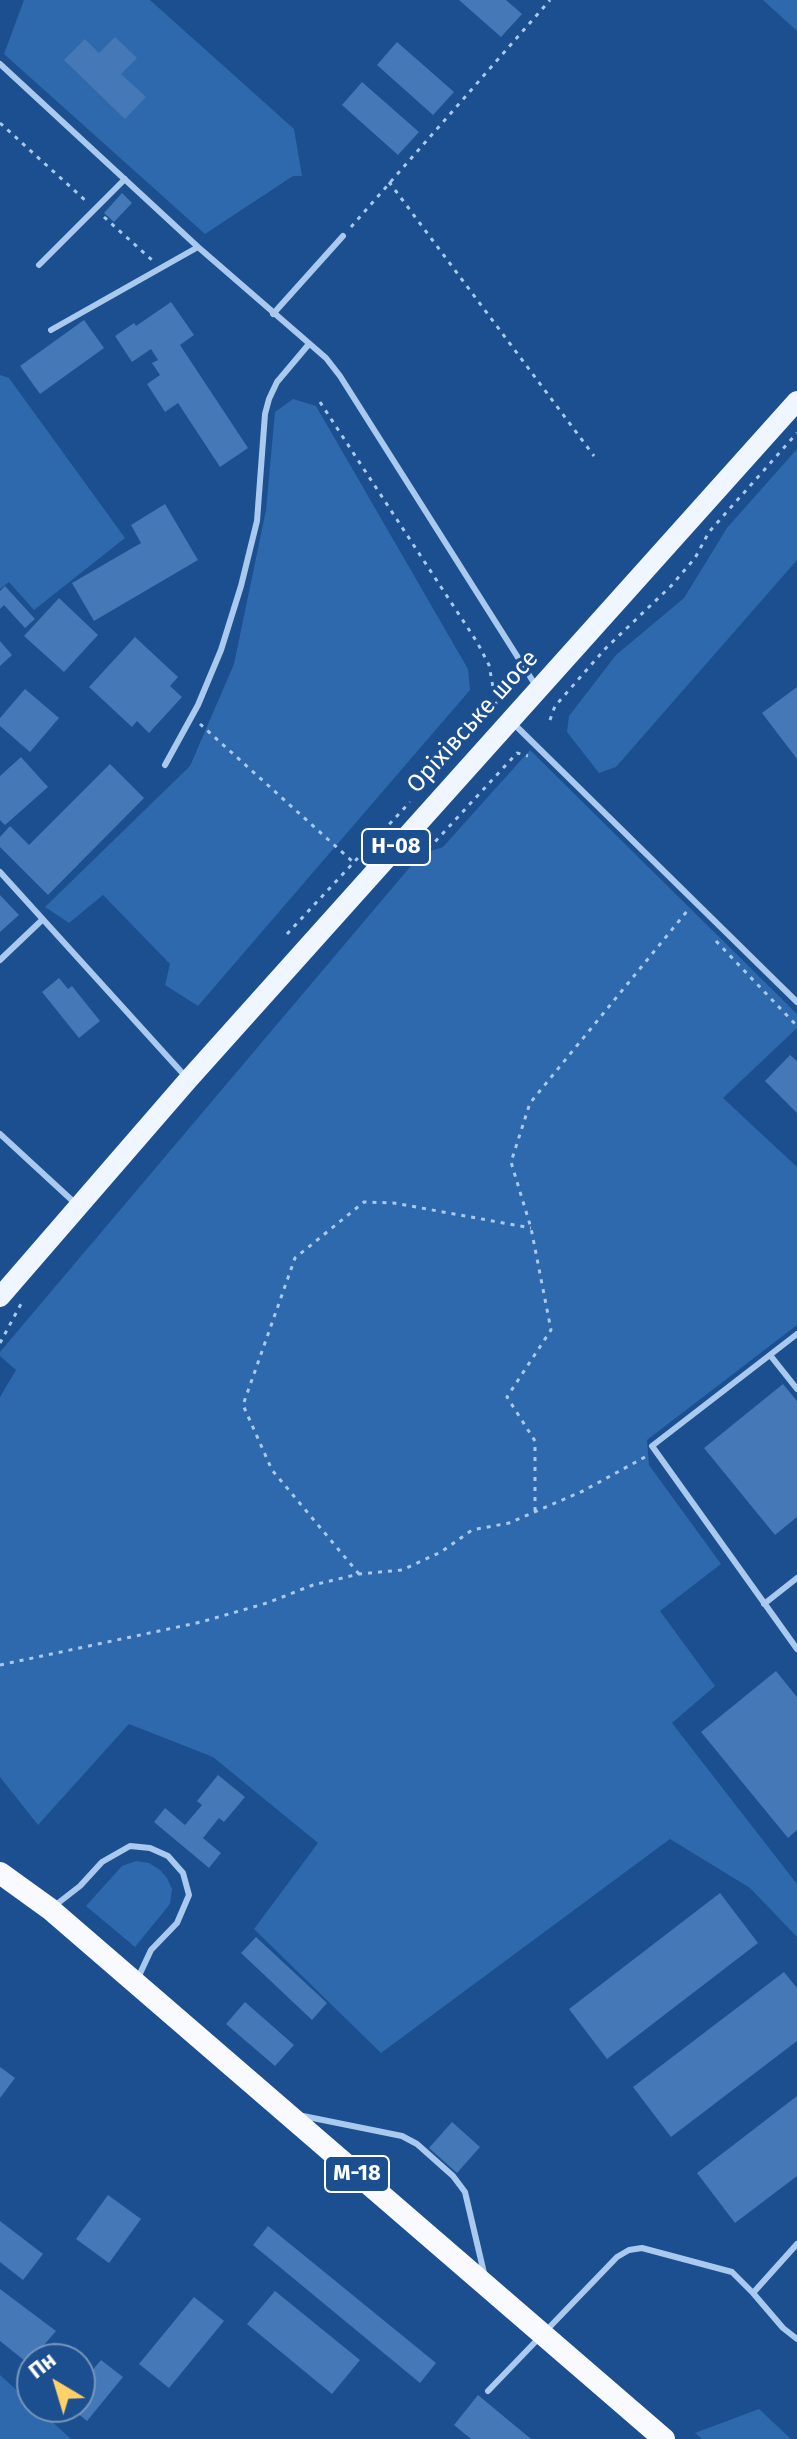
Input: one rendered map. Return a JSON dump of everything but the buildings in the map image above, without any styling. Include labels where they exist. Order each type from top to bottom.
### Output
[{"type":"highway","name":"М-18","points":[[0,1873],[50,1909],[664,2439]]},
{"type":"main road","name":"Оріхівське шосе","points":[[0,1297],[188,1080],[797,401]]},
{"type":"lane","points":[[0,64],[198,247],[326,358],[538,689]]},
{"type":"lane","points":[[39,265],[125,179]]},
{"type":"lane","points":[[273,314],[343,236]]},
{"type":"lane","points":[[51,330],[198,247]]},
{"type":"lane","points":[[165,765],[192,716],[221,650],[245,573],[257,521],[265,414],[269,399],[277,382],[309,344]]},
{"type":"lane","points":[[510,720],[797,1002]]},
{"type":"lane","points":[[0,872],[188,1080]]},
{"type":"lane","points":[[0,960],[42,920]]},
{"type":"lane","points":[[0,1134],[79,1206]]},
{"type":"lane","points":[[797,1334],[652,1446],[654,1453],[797,1649]]},
{"type":"lane","points":[[770,1355],[797,1389]]},
{"type":"lane","points":[[764,1604],[797,1578]]},
{"type":"lane","points":[[50,1909],[80,1886],[102,1862],[130,1846],[150,1848],[168,1856],[183,1873],[189,1895],[177,1923],[151,1950],[136,1983]]},
{"type":"lane","points":[[286,2113],[402,2136],[417,2144],[453,2176],[465,2192],[487,2288]]},
{"type":"lane","points":[[753,2293],[797,2244]]},
{"type":"lane","points":[[488,2391],[617,2257],[629,2250],[642,2248],[732,2272],[797,2339]]},
{"type":"path","points":[[343,236],[550,0]]},
{"type":"path","points":[[0,123],[161,268]]},
{"type":"path","points":[[389,182],[594,456]]},
{"type":"path","points":[[320,402],[477,642],[489,665],[496,704],[489,715]]},
{"type":"path","points":[[550,720],[555,706],[606,648],[671,586],[695,558],[709,532],[797,433]]},
{"type":"path","points":[[192,716],[353,862]]},
{"type":"path","points":[[287,934],[414,797]]},
{"type":"path","points":[[535,1511],[535,1441],[507,1397],[551,1330],[531,1228],[511,1162],[530,1103],[696,901]]},
{"type":"path","points":[[779,1005],[797,1026]]},
{"type":"path","points":[[359,1574],[272,1470],[243,1405],[295,1258],[364,1202],[394,1203],[531,1228]]},
{"type":"path","points":[[0,1665],[201,1622],[267,1603],[313,1585],[359,1574],[402,1570],[441,1552],[472,1530],[509,1523],[583,1491],[654,1453]]},
{"type":"shaded area","points":[[24,0],[150,0],[294,129],[302,176],[293,176],[205,234],[4,54]]},
{"type":"shaded area","points":[[763,0],[797,0],[797,31]]},
{"type":"shaded area","points":[[0,375],[9,378],[125,538],[34,610],[9,582],[0,589]]},
{"type":"shaded area","points":[[293,399],[316,406],[468,669],[470,690],[198,1006],[165,985],[170,964],[103,895],[69,923],[45,907],[190,766],[234,664],[266,510],[275,412]]},
{"type":"shaded area","points":[[797,449],[797,560],[616,767],[599,773],[567,732],[569,716],[616,655],[684,598],[727,528]]},
{"type":"shaded area","points":[[530,750],[797,1014],[797,1028],[723,1098],[797,1167],[797,1325],[647,1440],[649,1465],[721,1564],[660,1611],[715,1686],[672,1723],[797,1884],[797,1937],[750,1888],[670,1839],[381,2053],[254,1929],[318,1843],[213,1757],[129,1724],[38,1825],[0,1777],[0,1397],[16,1370],[0,1356],[0,1352],[421,854],[443,847]]},
{"type":"shaded area","points":[[136,1861],[149,1863],[160,1870],[172,1889],[170,1904],[135,1947],[86,1906],[122,1866]]},
{"type":"shaded area","points":[[0,2375],[16,2390],[16,2423],[54,2423],[71,2439],[0,2439]]},
{"type":"shaded area","points":[[759,2409],[791,2439],[702,2439],[695,2433]]}]
